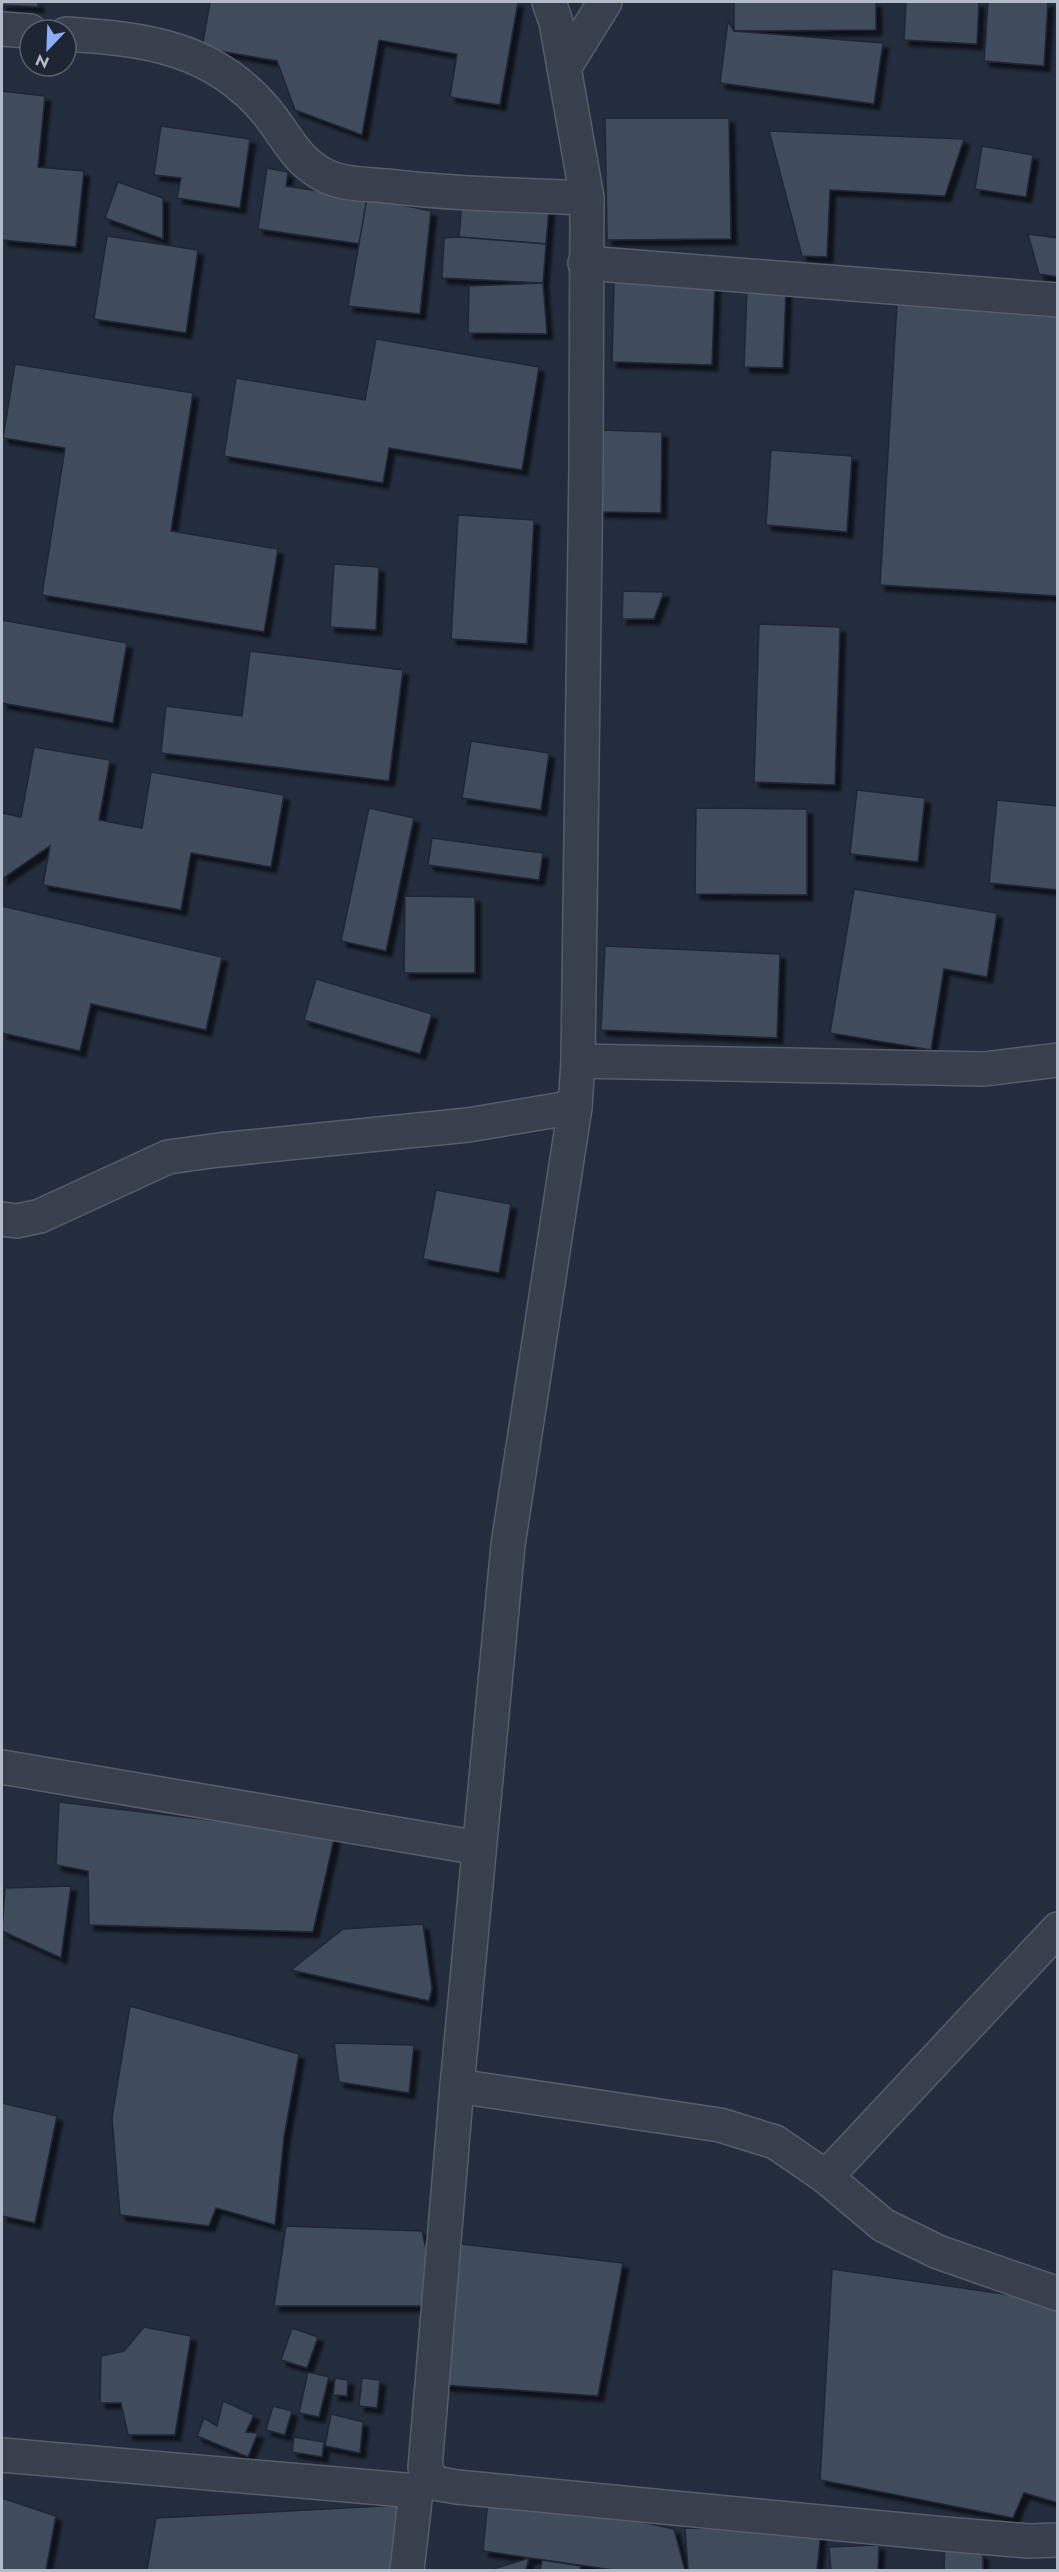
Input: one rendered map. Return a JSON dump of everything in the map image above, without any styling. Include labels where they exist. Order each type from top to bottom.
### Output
[{"type":"street","points":[[407,2571],[425,2468],[457,2086],[508,1545],[575,1107],[578,1061],[587,198],[556,22],[549,2]]},
{"type":"street","points":[[564,68],[605,2]]},
{"type":"street","points":[[2,29],[18,30]]},
{"type":"street","points":[[78,35],[164,45],[208,63],[235,80],[265,110],[292,150],[309,166],[330,178],[421,190],[587,198]]},
{"type":"street","points":[[585,263],[1058,300]]},
{"type":"street","points":[[578,1061],[984,1070],[1058,1060]]},
{"type":"street","points":[[2,1219],[17,1221],[40,1216],[168,1157],[468,1125],[575,1107]]},
{"type":"street","points":[[2,1767],[479,1848]]},
{"type":"street","points":[[826,2177],[1058,1929]]},
{"type":"street","points":[[457,2086],[720,2125],[775,2142],[826,2177],[884,2225],[938,2252],[1058,2294]]},
{"type":"street","points":[[2,2455],[423,2484],[434,2482],[457,2487],[945,2534],[1029,2541],[1058,2540]]},
{"type":"building","points":[[2,2],[38,2],[38,7],[2,5]]},
{"type":"building","points":[[210,2],[518,2],[500,105],[450,97],[457,54],[379,40],[362,135],[295,110],[277,61],[202,48]]},
{"type":"building","points":[[734,2],[876,2],[876,30],[734,31]]},
{"type":"building","points":[[906,2],[979,2],[977,44],[904,40]]},
{"type":"building","points":[[988,2],[1048,2],[1044,66],[984,61]]},
{"type":"building","points":[[728,21],[734,31],[883,43],[874,104],[720,83]]},
{"type":"building","points":[[2,91],[45,96],[38,167],[84,171],[76,247],[2,240]]},
{"type":"building","points":[[605,118],[729,118],[731,239],[607,240]]},
{"type":"building","points":[[161,126],[250,139],[240,208],[177,198],[181,178],[154,175]]},
{"type":"building","points":[[769,131],[964,139],[945,196],[830,190],[827,257],[802,256]]},
{"type":"building","points":[[982,146],[1033,155],[1026,197],[975,189]]},
{"type":"building","points":[[267,168],[288,172],[286,186],[367,198],[360,244],[258,229]]},
{"type":"building","points":[[118,182],[163,198],[163,239],[105,218]]},
{"type":"building","points":[[367,198],[431,211],[420,314],[348,306]]},
{"type":"building","points":[[462,202],[549,209],[546,244],[459,237]]},
{"type":"building","points":[[1028,234],[1058,238],[1058,277],[1039,274]]},
{"type":"building","points":[[107,236],[198,250],[186,333],[94,319]]},
{"type":"building","points":[[459,237],[546,244],[543,283],[442,278],[444,238]]},
{"type":"building","points":[[614,281],[715,283],[712,365],[612,362]]},
{"type":"building","points":[[543,283],[547,334],[468,333],[469,286]]},
{"type":"building","points":[[747,289],[786,290],[783,368],[744,367]]},
{"type":"building","points":[[897,304],[1058,314],[1058,596],[880,585]]},
{"type":"building","points":[[376,339],[539,367],[522,470],[389,448],[383,483],[224,456],[236,378],[365,400]]},
{"type":"building","points":[[15,364],[193,393],[171,531],[278,549],[264,632],[42,595],[65,448],[3,438]]},
{"type":"building","points":[[600,430],[662,432],[661,513],[599,512]]},
{"type":"building","points":[[771,450],[852,456],[847,532],[766,525]]},
{"type":"building","points":[[458,515],[534,520],[527,644],[451,639]]},
{"type":"building","points":[[334,564],[379,567],[376,630],[330,627]]},
{"type":"building","points":[[623,591],[664,592],[654,619],[622,619]]},
{"type":"building","points":[[2,620],[127,643],[113,723],[2,703]]},
{"type":"building","points":[[759,624],[840,627],[835,785],[754,782]]},
{"type":"building","points":[[250,651],[403,670],[389,781],[161,753],[166,706],[242,716]]},
{"type":"building","points":[[471,741],[549,753],[541,810],[462,798]]},
{"type":"building","points":[[34,747],[110,760],[99,820],[142,828],[151,772],[284,795],[271,867],[191,853],[181,910],[43,885],[50,846],[2,879],[2,813],[21,817]]},
{"type":"building","points":[[857,790],[925,798],[918,862],[850,854]]},
{"type":"building","points":[[997,800],[1058,806],[1058,890],[989,883]]},
{"type":"building","points":[[369,808],[414,818],[386,951],[341,941]]},
{"type":"building","points":[[696,808],[807,809],[807,895],[695,894]]},
{"type":"building","points":[[432,838],[543,853],[539,880],[428,865]]},
{"type":"building","points":[[854,889],[997,913],[987,977],[944,969],[931,1050],[830,1033]]},
{"type":"building","points":[[405,896],[475,897],[475,973],[404,973]]},
{"type":"building","points":[[2,906],[222,957],[206,1030],[91,1004],[80,1051],[2,1033]]},
{"type":"building","points":[[605,946],[780,954],[777,1038],[601,1030]]},
{"type":"building","points":[[316,979],[432,1014],[420,1054],[304,1020]]},
{"type":"building","points":[[436,1190],[511,1204],[499,1273],[423,1259]]},
{"type":"building","points":[[59,1802],[335,1835],[313,1932],[89,1925],[88,1871],[56,1865]]},
{"type":"building","points":[[71,1886],[61,1958],[2,1931],[5,1888]]},
{"type":"building","points":[[423,1924],[432,1989],[429,2001],[291,1970],[343,1929]]},
{"type":"building","points":[[130,2006],[299,2054],[284,2137],[275,2225],[216,2208],[209,2226],[120,2215],[112,2118]]},
{"type":"building","points":[[334,2043],[414,2045],[409,2093],[339,2082]]},
{"type":"building","points":[[2,2103],[57,2116],[35,2223],[2,2216]]},
{"type":"building","points":[[286,2226],[422,2231],[439,2306],[274,2306]]},
{"type":"building","points":[[444,2242],[623,2263],[598,2396],[442,2385]]},
{"type":"building","points":[[832,2269],[1058,2302],[1058,2503],[1024,2493],[1013,2518],[820,2480]]},
{"type":"building","points":[[144,2327],[191,2336],[175,2435],[128,2435],[121,2403],[100,2403],[101,2356],[124,2351]]},
{"type":"building","points":[[292,2328],[318,2337],[307,2368],[281,2360]]},
{"type":"building","points":[[308,2372],[329,2377],[319,2417],[299,2413]]},
{"type":"building","points":[[335,2378],[348,2380],[347,2396],[333,2395]]},
{"type":"building","points":[[362,2378],[380,2380],[377,2408],[359,2406]]},
{"type":"building","points":[[223,2401],[254,2415],[246,2432],[258,2433],[248,2457],[197,2436],[204,2418],[217,2426]]},
{"type":"building","points":[[273,2406],[292,2411],[285,2435],[266,2430]]},
{"type":"building","points":[[331,2414],[363,2422],[360,2453],[325,2446]]},
{"type":"building","points":[[294,2437],[324,2442],[322,2457],[292,2452]]},
{"type":"building","points":[[489,2489],[674,2529],[685,2570],[613,2570],[483,2551]]},
{"type":"building","points":[[2,2498],[56,2516],[46,2570],[2,2570]]},
{"type":"building","points":[[401,2505],[392,2570],[147,2570],[156,2518]]},
{"type":"building","points":[[685,2528],[821,2531],[817,2570],[688,2570]]},
{"type":"building","points":[[945,2534],[983,2555],[983,2570],[944,2570]]},
{"type":"building","points":[[879,2545],[878,2570],[831,2570],[829,2547]]},
{"type":"building","points":[[529,2558],[526,2570],[490,2570]]},
{"type":"building","points":[[542,2560],[581,2566],[580,2570],[540,2570]]}]
